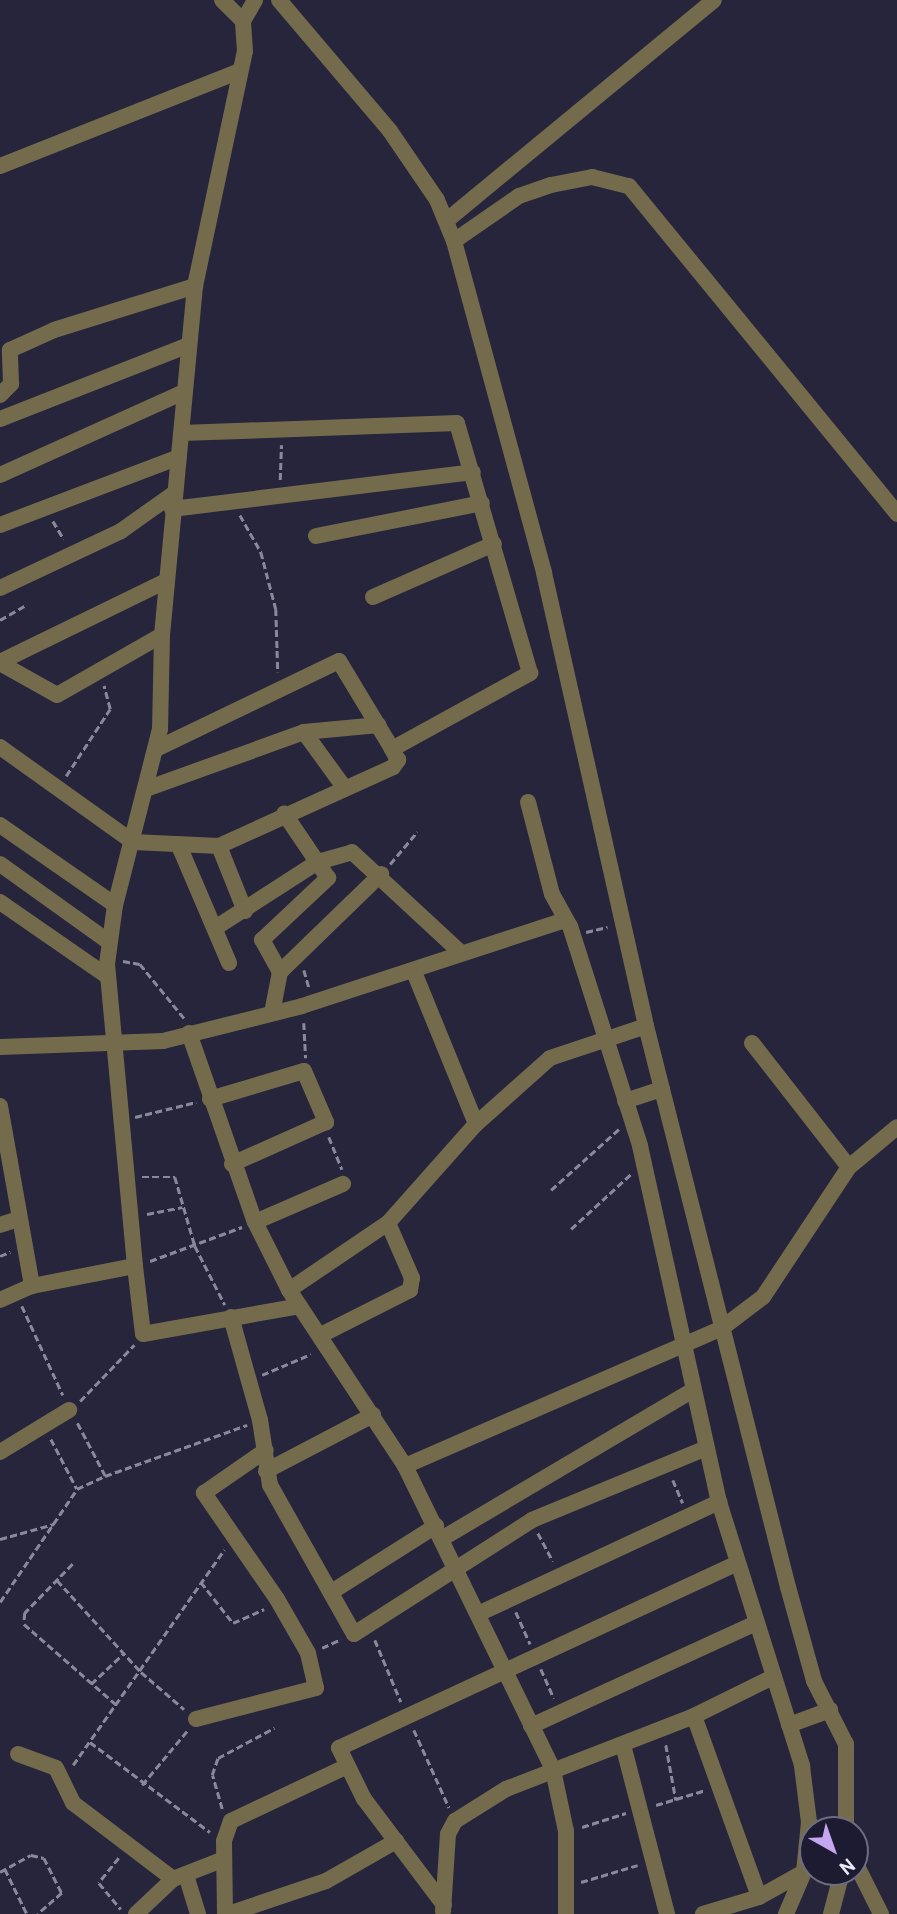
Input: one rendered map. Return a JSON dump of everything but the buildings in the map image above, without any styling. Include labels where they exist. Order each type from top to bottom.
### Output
[{"type":"street","points":[[222,0],[243,21]]},
{"type":"street","points":[[255,0],[243,21],[240,71],[195,286],[186,346],[179,457],[166,581],[156,749],[115,905],[107,970],[111,1039],[143,1334],[300,1306]]},
{"type":"street","points":[[279,0],[373,109],[446,221],[454,241],[544,573],[625,922],[646,1026],[808,1662],[846,1744],[846,1816]]},
{"type":"street","points":[[446,221],[714,0]]},
{"type":"street","points":[[0,166],[240,71]]},
{"type":"street","points":[[454,241],[519,197],[551,185],[592,177],[629,186],[897,514]]},
{"type":"street","points":[[0,394],[10,387],[10,350],[54,330],[195,286]]},
{"type":"street","points":[[0,419],[186,346]]},
{"type":"street","points":[[0,475],[182,393]]},
{"type":"street","points":[[181,433],[282,431],[453,420],[482,503],[530,673],[391,749]]},
{"type":"street","points":[[0,524],[179,457]]},
{"type":"street","points":[[0,588],[127,528],[173,502],[232,502],[472,472]]},
{"type":"street","points":[[316,536],[482,503]]},
{"type":"street","points":[[373,597],[494,544]]},
{"type":"street","points":[[0,662],[166,581]]},
{"type":"street","points":[[0,662],[57,695],[162,635]]},
{"type":"street","points":[[0,747],[133,842],[180,848],[219,846],[284,813],[397,764],[379,724],[339,661],[278,686],[156,749]]},
{"type":"street","points":[[146,789],[304,732],[379,724]]},
{"type":"street","points":[[304,732],[344,787]]},
{"type":"street","points":[[528,802],[562,920],[573,935],[602,1036],[631,1117],[644,1163],[692,1391],[719,1502],[803,1766],[808,1816]]},
{"type":"street","points":[[280,972],[262,940],[326,884],[318,862],[284,813]]},
{"type":"street","points":[[0,825],[115,905]]},
{"type":"street","points":[[219,846],[245,911]]},
{"type":"street","points":[[180,848],[229,963]]},
{"type":"street","points":[[215,928],[318,862],[352,852],[381,874],[460,952]]},
{"type":"street","points":[[0,864],[109,942]]},
{"type":"street","points":[[272,1013],[280,972],[381,874]]},
{"type":"street","points":[[0,902],[107,970]]},
{"type":"street","points":[[0,1047],[111,1039],[148,1043],[308,1004],[414,972],[460,952],[562,920]]},
{"type":"street","points":[[414,972],[476,1124]]},
{"type":"street","points":[[289,1290],[388,1223],[476,1124],[550,1058],[602,1036],[646,1026]]},
{"type":"street","points":[[192,1032],[210,1099],[255,1222],[289,1290],[405,1466],[480,1614],[553,1770],[566,1832],[566,1914]]},
{"type":"street","points":[[752,1043],[849,1167]]},
{"type":"street","points":[[210,1099],[307,1072],[325,1127],[232,1164]]},
{"type":"street","points":[[625,1101],[662,1089]]},
{"type":"street","points":[[0,1106],[32,1286]]},
{"type":"street","points":[[405,1466],[722,1328],[782,1274],[849,1167],[897,1127]]},
{"type":"street","points":[[255,1222],[342,1184]]},
{"type":"street","points":[[0,1225],[19,1219]]},
{"type":"street","points":[[325,1341],[410,1290],[412,1278],[388,1223]]},
{"type":"street","points":[[0,1300],[32,1286],[135,1266]]},
{"type":"street","points":[[231,1317],[260,1420],[266,1471],[354,1634],[531,1520],[707,1448]]},
{"type":"street","points":[[333,1591],[692,1391]]},
{"type":"street","points":[[0,1452],[69,1410]]},
{"type":"street","points":[[266,1471],[373,1415]]},
{"type":"street","points":[[196,1719],[314,1690],[308,1653],[278,1599],[204,1493],[265,1450]]},
{"type":"street","points":[[480,1614],[719,1502]]},
{"type":"street","points":[[443,1910],[345,1767],[341,1746],[535,1654],[737,1563]]},
{"type":"street","points":[[531,1726],[756,1623]]},
{"type":"street","points":[[443,1910],[455,1821],[488,1797],[694,1716],[773,1677]]},
{"type":"street","points":[[789,1725],[830,1710]]},
{"type":"street","points":[[694,1716],[716,1787],[759,1897]]},
{"type":"street","points":[[623,1745],[667,1914]]},
{"type":"street","points":[[18,1754],[65,1776],[73,1803],[179,1877],[198,1914]]},
{"type":"street","points":[[345,1767],[226,1833],[226,1914],[315,1885],[396,1841]]},
{"type":"street","points":[[136,1914],[179,1877],[224,1858]]},
{"type":"street","points":[[703,1914],[759,1897],[799,1875]]},
{"type":"street","points":[[786,1914],[799,1884]]},
{"type":"street","points":[[831,1914],[838,1886]]},
{"type":"street","points":[[867,1886],[881,1914]]},
{"type":"path","points":[[279,495],[282,431]]},
{"type":"path","points":[[232,502],[261,552],[276,609],[278,686]]},
{"type":"path","points":[[44,506],[73,554]]},
{"type":"path","points":[[0,620],[26,605]]},
{"type":"path","points":[[60,788],[111,705],[98,672]]},
{"type":"path","points":[[381,874],[417,831]]},
{"type":"path","points":[[573,935],[625,922]]},
{"type":"path","points":[[300,954],[308,1004],[307,1072]]},
{"type":"path","points":[[107,970],[140,964],[192,1032]]},
{"type":"path","points":[[121,1121],[210,1099]]},
{"type":"path","points":[[551,1190],[631,1117]]},
{"type":"path","points":[[325,1127],[342,1184]]},
{"type":"path","points":[[570,1229],[644,1163]]},
{"type":"path","points":[[127,1178],[171,1174],[195,1246],[231,1317]]},
{"type":"path","points":[[130,1218],[183,1207]]},
{"type":"path","points":[[135,1266],[255,1222]]},
{"type":"path","points":[[16,1293],[69,1410],[105,1476]]},
{"type":"path","points":[[69,1410],[143,1334]]},
{"type":"path","points":[[250,1380],[325,1341]]},
{"type":"path","points":[[0,1602],[77,1489],[105,1476],[260,1420]]},
{"type":"path","points":[[45,1427],[77,1489]]},
{"type":"path","points":[[665,1464],[689,1516]]},
{"type":"path","points":[[531,1520],[561,1577]]},
{"type":"path","points":[[0,1539],[54,1524]]},
{"type":"path","points":[[65,1776],[234,1539]]},
{"type":"path","points":[[73,1564],[25,1613],[24,1624],[117,1705]]},
{"type":"path","points":[[57,1580],[123,1654],[196,1719],[142,1785]]},
{"type":"path","points":[[201,1582],[233,1623],[278,1599]]},
{"type":"path","points":[[510,1600],[560,1711]]},
{"type":"path","points":[[369,1624],[455,1821]]},
{"type":"path","points":[[308,1653],[354,1634]]},
{"type":"path","points":[[91,1684],[123,1654]]},
{"type":"path","points":[[226,1833],[212,1774],[218,1758],[274,1728]]},
{"type":"path","points":[[663,1728],[676,1800]]},
{"type":"path","points":[[90,1742],[142,1785],[226,1833]]},
{"type":"path","points":[[566,1832],[716,1787]]},
{"type":"path","points":[[126,1914],[99,1883],[132,1845]]},
{"type":"path","points":[[0,1872],[31,1856],[44,1858],[62,1893],[38,1914]]},
{"type":"path","points":[[568,1885],[652,1860]]},
{"type":"path","points":[[5,1869],[27,1914]]}]
